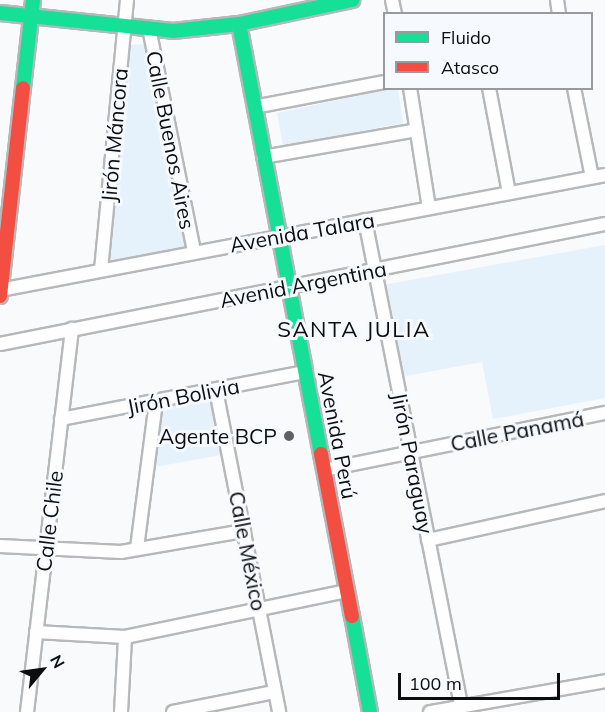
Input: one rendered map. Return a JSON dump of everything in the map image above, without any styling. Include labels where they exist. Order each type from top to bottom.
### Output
[{"type":"street","points":[[0,292],[33,0]]},
{"type":"street","name":"Jirón Máncora","points":[[101,270],[127,0]]},
{"type":"street","points":[[0,13],[172,30],[238,24],[352,0]]},
{"type":"street","name":"Avenida Perú","points":[[238,24],[370,712]]},
{"type":"street","name":"Calle Buenos Aires","points":[[149,28],[194,251]]},
{"type":"street","points":[[254,107],[383,82]]},
{"type":"street","points":[[410,90],[429,208]]},
{"type":"street","points":[[489,90],[509,193]]},
{"type":"street","points":[[574,90],[592,177]]},
{"type":"street","points":[[264,157],[417,130]]},
{"type":"street","name":"Avenida Talara","points":[[0,292],[194,251],[605,175]]},
{"type":"street","name":"Jirón Paraguay","points":[[365,220],[461,706]]},
{"type":"street","name":"Avenid Argentina","points":[[0,344],[605,224]]},
{"type":"street","name":"Calle Chile","points":[[27,712],[72,329]]},
{"type":"street","name":"Jirón Bolivia","points":[[62,419],[304,372]]},
{"type":"street","name":"Calle México","points":[[216,390],[279,712]]},
{"type":"street","points":[[137,548],[156,402]]},
{"type":"street","name":"Calle Panamá","points":[[324,470],[605,413]]},
{"type":"street","points":[[428,540],[605,501]]},
{"type":"street","points":[[0,546],[107,552],[244,531]]},
{"type":"street","points":[[36,632],[125,637],[347,591]]},
{"type":"street","points":[[121,712],[125,637]]},
{"type":"street","points":[[430,712],[605,681]]},
{"type":"street","points":[[173,712],[274,692]]},
{"type":"shaded area","points":[[147,44],[189,249],[108,263],[126,45]]},
{"type":"shaded area","points":[[385,90],[398,90],[403,123],[283,146],[277,113]]},
{"type":"shaded area","points":[[605,245],[605,398],[493,419],[482,362],[400,377],[383,285]]},
{"type":"shaded area","points":[[215,395],[226,454],[155,467],[158,405]]},
{"type":"traffic: fast","points":[[23,88],[33,0]]},
{"type":"traffic: fast","points":[[0,13],[173,31],[239,24],[352,0]]},
{"type":"traffic: fast","points":[[239,24],[321,454]]},
{"type":"traffic: fast","points":[[352,616],[370,712]]},
{"type":"traffic: jam","points":[[0,296],[23,88]]},
{"type":"traffic: jam","points":[[321,454],[352,616]]},
{"type":"place","name":"Agente BCP","points":[[289,436]]},
{"type":"district","name":"SANTA JULIA","points":[[354,330]]}]
